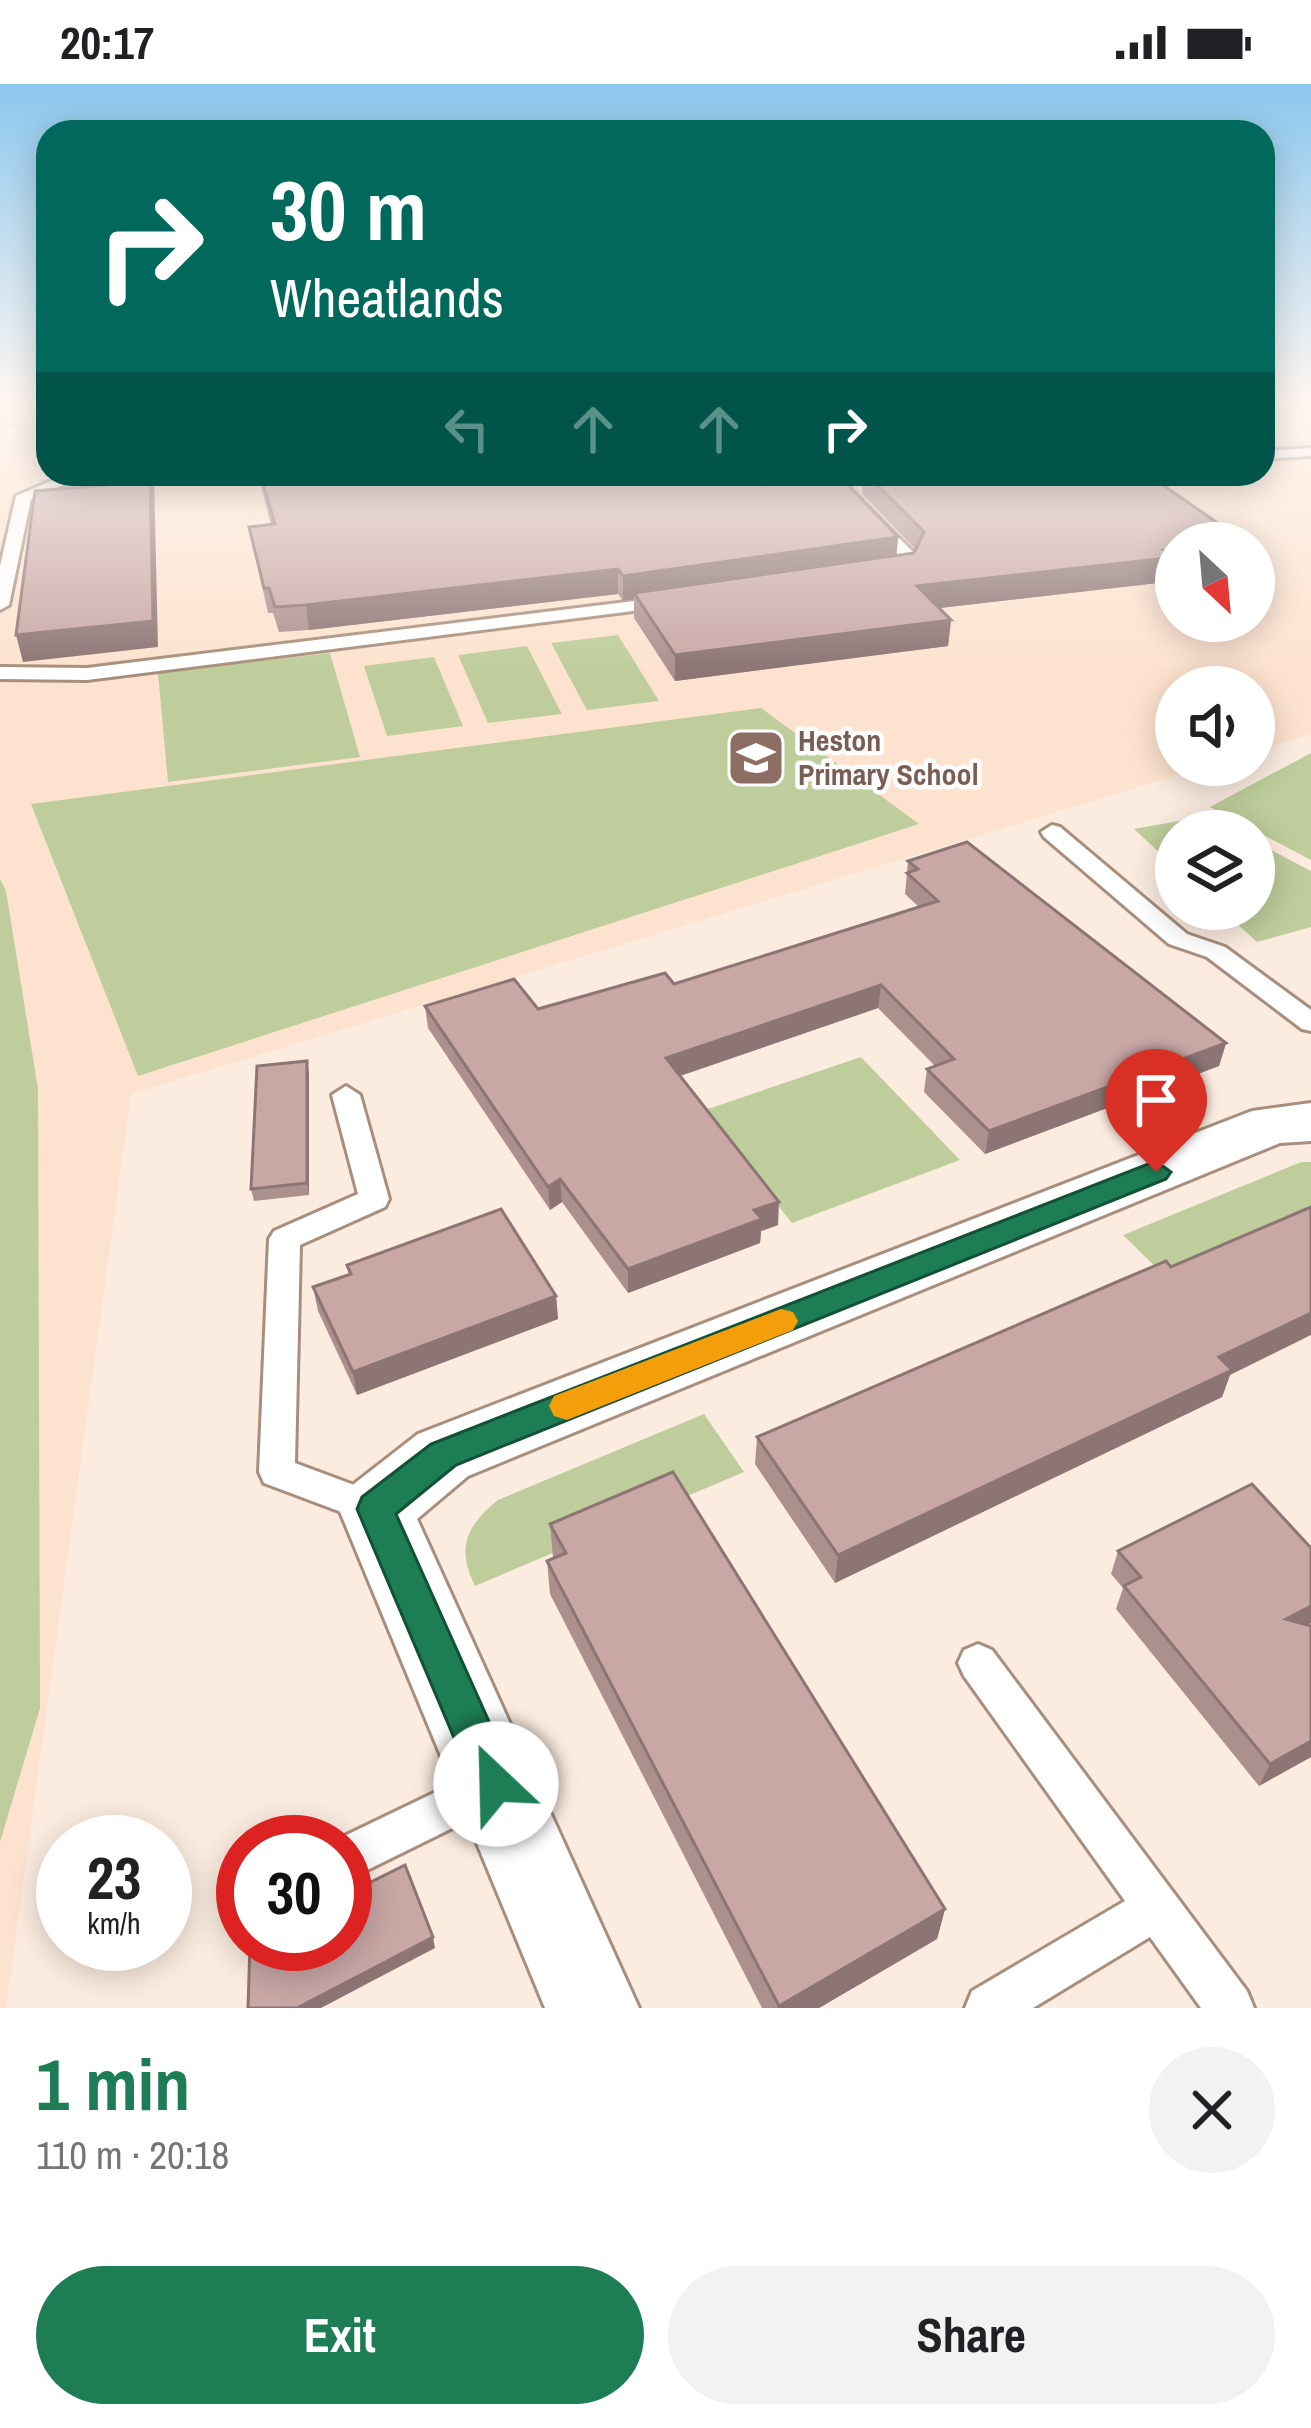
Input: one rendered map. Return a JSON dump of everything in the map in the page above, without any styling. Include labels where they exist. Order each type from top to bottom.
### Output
[{"type":"street","points":[[592,2008],[376,1509],[443,1455],[1272,1125],[1311,1122]]},
{"type":"lane","points":[[0,605],[24,496],[38,491]]},
{"type":"lane","points":[[844,491],[910,559],[905,568],[879,576]]},
{"type":"lane","points":[[0,673],[87,674],[682,600]]},
{"type":"lane","points":[[1052,832],[1178,939],[1216,952],[1311,1023]]},
{"type":"lane","points":[[346,1095],[374,1199],[285,1240],[277,1472],[376,1509]]},
{"type":"lane","points":[[978,1663],[1230,2008]]},
{"type":"lane","points":[[372,1846],[496,1784]]},
{"type":"lane","points":[[989,2008],[1157,1906]]},
{"type":"shaded area","points":[[0,491],[1311,491],[1311,734],[1275,745],[1275,666],[1155,666],[1155,782],[131,1094],[6,2008],[0,2008]]},
{"type":"green space","points":[[618,635],[659,701],[587,710],[551,643]]},
{"type":"green space","points":[[527,646],[562,714],[488,723],[458,655]]},
{"type":"green space","points":[[330,653],[360,757],[168,782],[158,673]]},
{"type":"green space","points":[[434,657],[463,726],[387,736],[364,666]]},
{"type":"green space","points":[[761,708],[919,824],[138,1076],[31,804]]},
{"type":"green space","points":[[1311,753],[1311,860],[1275,841],[1275,810],[1210,807],[1249,786],[1275,786],[1275,772]]},
{"type":"green space","points":[[1155,825],[1155,848],[1134,829]]},
{"type":"green space","points":[[1275,852],[1311,871],[1311,927],[1257,942],[1244,930],[1275,930]]},
{"type":"green space","points":[[0,879],[6,891],[38,1089],[40,1708],[0,1842]]},
{"type":"green space","points":[[861,1057],[960,1160],[792,1223],[702,1111]]},
{"type":"green space","points":[[1301,1162],[1311,1162],[1311,1223],[1172,1283],[1123,1235]]},
{"type":"green space","points":[[704,1414],[744,1472],[475,1586],[466,1560],[467,1538],[498,1500]]},
{"type":"building","points":[[35,491],[150,491],[153,621],[16,635]]},
{"type":"building","points":[[265,491],[853,491],[898,537],[623,576],[618,569],[275,607],[269,588],[264,588],[249,527],[275,524]]},
{"type":"building","points":[[883,491],[1171,491],[1216,522],[1155,522],[1155,559],[917,586],[951,620],[675,655],[634,593],[914,553],[924,532]]},
{"type":"building","points":[[967,842],[1226,1043],[989,1131],[927,1069],[954,1059],[881,985],[666,1058],[779,1202],[754,1210],[762,1219],[628,1269],[560,1179],[548,1187],[425,1006],[514,979],[538,1009],[665,973],[674,984],[938,901],[907,873],[918,869],[908,861]]},
{"type":"building","points":[[307,1061],[307,1183],[251,1189],[257,1066]]},
{"type":"building","points":[[1311,1207],[1311,1313],[1219,1357],[1232,1370],[838,1555],[757,1437],[1166,1261],[1171,1267]]},
{"type":"building","points":[[501,1209],[556,1296],[353,1372],[313,1287],[351,1274],[347,1265]]},
{"type":"building","points":[[673,1472],[945,1909],[779,2006],[547,1561],[566,1553],[550,1524]]},
{"type":"building","points":[[1252,1484],[1311,1548],[1311,1606],[1286,1619],[1311,1626],[1311,1741],[1270,1764],[1124,1586],[1141,1577],[1118,1551]]},
{"type":"building","points":[[405,1865],[433,1937],[372,1969],[372,1882]]},
{"type":"building","points":[[249,1971],[368,1971],[297,2008],[248,2008]]},
{"type":"slow traffic","points":[[567,1406],[781,1321]]},
{"type":"place","name":"Heston Primary School","points":[[756,758]]},
{"type":"route","points":[[496,1784],[376,1509],[443,1455],[1156,1172]]}]
